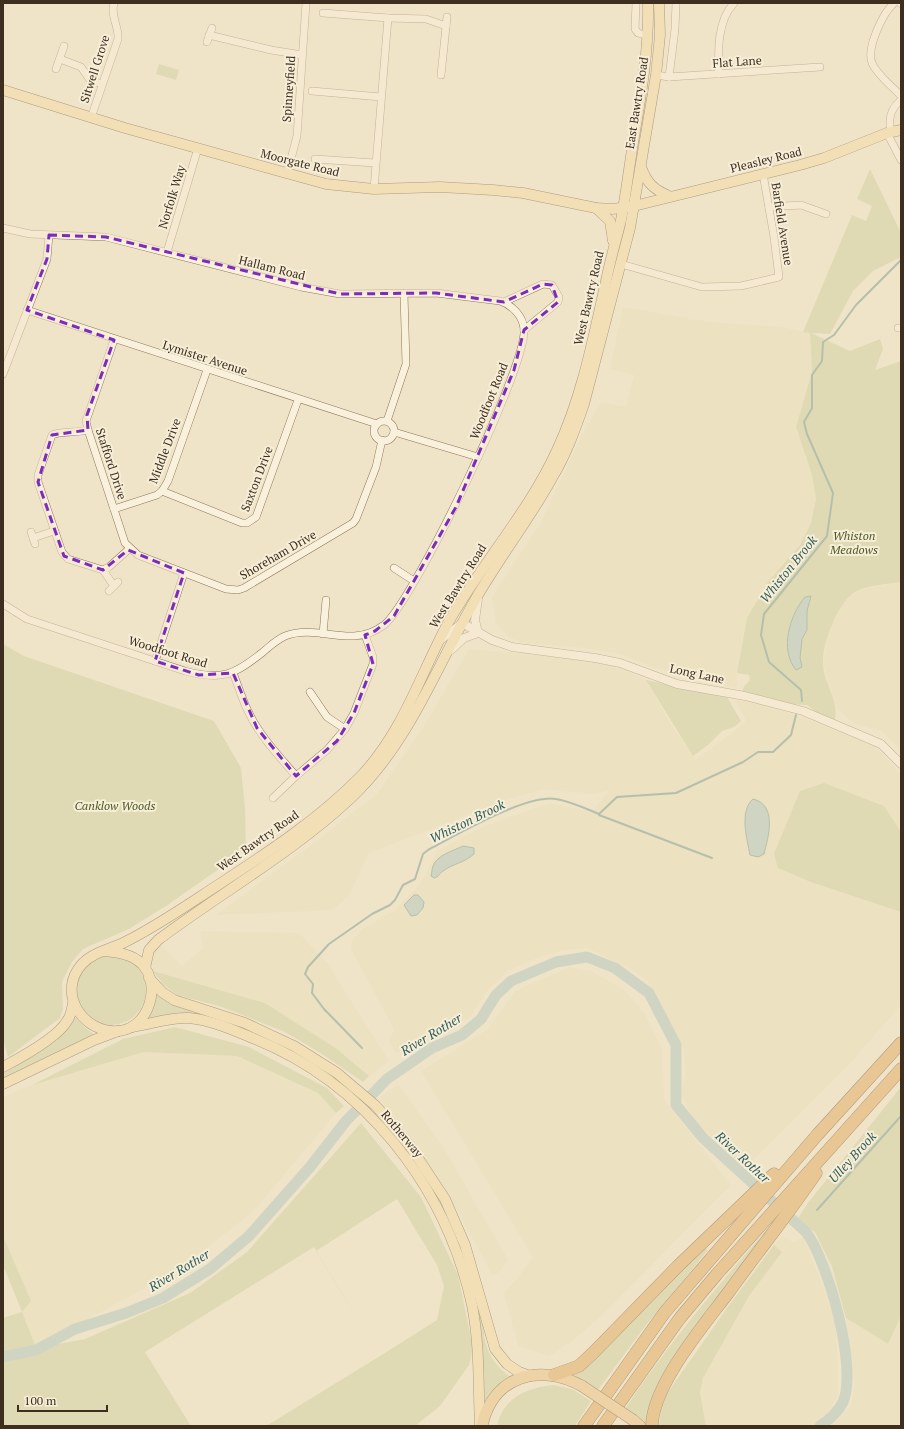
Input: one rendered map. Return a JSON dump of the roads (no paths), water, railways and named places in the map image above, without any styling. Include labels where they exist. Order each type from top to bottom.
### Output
[{"type":"highway","points":[[584,1426],[665,1312],[753,1200],[818,1134],[901,1044]]},
{"type":"highway","points":[[652,1426],[653,1414],[657,1402],[673,1371],[687,1349],[780,1223],[790,1201],[853,1122],[901,1068]]},
{"type":"highway","points":[[554,1375],[578,1366],[594,1353],[679,1265],[753,1200]]},
{"type":"highway","points":[[604,1426],[680,1318],[770,1215],[790,1201]]},
{"type":"highway","points":[[481,1426],[486,1409],[493,1397],[507,1384],[530,1376],[554,1375],[569,1379],[582,1386],[636,1423]]},
{"type":"main road","name":"East Bawtry Road","points":[[623,207],[644,76],[648,36],[648,3]]},
{"type":"main road","name":"East Bawtry Road","points":[[634,206],[656,75],[660,35],[659,3]]},
{"type":"main road","name":"Moorgate Road","points":[[3,90],[91,118],[287,174],[339,186],[374,189],[440,187],[493,190],[524,193],[596,208],[609,209],[634,206]]},
{"type":"main road","name":"Pleasley Road","points":[[634,206],[824,158],[889,133],[901,130]]},
{"type":"main road","points":[[641,167],[646,180],[652,188],[669,196]]},
{"type":"main road","name":"West Bawtry Road","points":[[145,968],[146,956],[153,945],[307,835],[351,798],[371,778],[406,730],[421,705],[462,623],[481,590],[552,478],[575,430],[584,404],[621,264],[634,206]]},
{"type":"main road","name":"West Bawtry Road","points":[[103,951],[124,942],[176,912],[298,831],[333,802],[362,774],[396,729],[438,644],[466,592],[528,501],[556,453],[574,409],[583,381],[623,207]]},
{"type":"main road","points":[[596,208],[610,221],[613,249]]},
{"type":"main road","points":[[176,912],[190,911],[196,914]]},
{"type":"main road","points":[[3,1067],[33,1049],[64,1026],[71,1014],[73,1003],[72,985],[76,971],[86,960],[103,951],[129,956],[145,968],[149,978],[152,996],[148,1008],[140,1019],[128,1028],[94,1040],[3,1084]]},
{"type":"main road","name":"Rotherway","points":[[149,978],[162,992],[174,1000],[245,1023],[294,1046],[320,1062],[352,1093],[368,1114],[396,1145],[420,1177],[453,1241],[466,1284],[476,1332],[481,1426]]},
{"type":"main road","points":[[73,1003],[77,1013],[95,1026],[118,1031]]},
{"type":"main road","name":"Rotherway","points":[[128,1028],[170,1018],[204,1020],[261,1041],[292,1057],[330,1082],[376,1106],[410,1146],[445,1200],[465,1245],[495,1349],[507,1364],[519,1372],[530,1376]]},
{"type":"street","name":"Sitwell Grove","points":[[91,118],[118,39],[118,33],[113,16],[114,3]]},
{"type":"street","name":"Spinneyfield","points":[[287,174],[297,136],[306,3]]},
{"type":"street","points":[[636,3],[635,28],[638,33],[648,36]]},
{"type":"street","points":[[669,77],[675,29],[676,3]]},
{"type":"street","points":[[719,74],[719,50],[722,28],[728,11],[734,3]]},
{"type":"street","points":[[894,3],[881,18],[872,48],[871,62],[875,69],[901,96]]},
{"type":"street","points":[[322,13],[426,19],[446,26]]},
{"type":"street","points":[[441,75],[447,17]]},
{"type":"street","points":[[374,189],[388,18]]},
{"type":"street","points":[[209,35],[271,50],[302,54]]},
{"type":"street","points":[[56,69],[64,46]]},
{"type":"street","points":[[60,59],[81,67],[90,80],[102,84]]},
{"type":"street","name":"Flat Lane","points":[[656,75],[669,77],[820,67]]},
{"type":"street","points":[[312,91],[381,97]]},
{"type":"street","points":[[901,100],[892,110],[889,117],[889,133],[901,160]]},
{"type":"street","name":"Norfolk Way","points":[[167,252],[198,148]]},
{"type":"street","points":[[315,159],[375,164]]},
{"type":"street","name":"Barfield Avenue","points":[[621,264],[702,287],[741,286],[779,277],[763,174]]},
{"type":"street","points":[[769,207],[801,205],[811,207],[826,214]]},
{"type":"street","name":"Hallam Road","points":[[3,228],[30,234],[106,237],[320,291],[340,294],[442,293],[504,302]]},
{"type":"street","points":[[3,374],[47,259],[49,235]]},
{"type":"street","points":[[543,284],[552,285],[559,297],[558,302],[524,330],[521,318],[504,302],[543,284]]},
{"type":"street","points":[[387,421],[406,364],[404,294]]},
{"type":"street","name":"Lymister Avenue","points":[[27,310],[298,400],[377,424]]},
{"type":"street","name":"Woodfoot Road","points":[[3,604],[27,619],[204,676],[222,676],[233,673],[243,668],[285,636],[298,633],[323,634],[342,637],[365,635],[375,631],[394,616],[456,507],[514,370],[523,344],[524,330]]},
{"type":"street","name":"Stafford Drive","points":[[114,340],[87,415],[88,430],[125,543],[129,549]]},
{"type":"street","name":"Middle Drive","points":[[114,509],[157,495],[162,491],[168,481],[207,370]]},
{"type":"street","name":"Saxton Drive","points":[[162,491],[242,523],[252,521],[256,517],[298,400]]},
{"type":"street","points":[[381,421],[387,421],[392,425],[394,432],[390,439],[382,440],[375,434],[377,424],[381,421]]},
{"type":"street","points":[[88,430],[72,433],[60,432],[52,435],[43,461],[38,482],[64,556],[103,570],[114,586]]},
{"type":"street","points":[[394,432],[478,457]]},
{"type":"street","name":"Shoreham Drive","points":[[129,549],[138,555],[226,589],[238,590],[353,523],[356,519],[376,467],[382,440]]},
{"type":"street","points":[[33,538],[54,531]]},
{"type":"street","points":[[103,570],[109,568],[129,549]]},
{"type":"street","points":[[394,568],[414,581]]},
{"type":"street","points":[[155,661],[184,573]]},
{"type":"street","points":[[446,656],[459,642],[478,633],[475,625],[474,614],[481,590]]},
{"type":"street","points":[[323,634],[326,600]]},
{"type":"street","points":[[438,644],[447,633],[462,623]]},
{"type":"street","name":"Long Lane","points":[[462,623],[492,640],[512,647],[595,658],[620,664],[677,684],[745,696],[803,711],[866,736],[881,744],[901,764]]},
{"type":"street","points":[[273,798],[327,750],[346,729],[372,671],[372,657],[365,635]]},
{"type":"street","points":[[233,673],[248,711],[257,728],[270,746],[296,776]]},
{"type":"street","points":[[310,692],[327,717],[346,729]]},
{"type":"water","points":[[811,596],[807,611],[807,630],[802,639],[800,658],[802,667],[796,670],[791,662],[788,652],[788,632],[800,604],[805,597]]},
{"type":"water","points":[[753,799],[761,802],[769,815],[769,831],[764,854],[758,857],[750,855],[745,826],[746,811]]},
{"type":"water","points":[[463,846],[474,848],[474,854],[442,872],[437,877],[434,878],[431,876],[433,866],[438,859]]},
{"type":"water","points":[[414,895],[418,895],[424,902],[423,908],[417,915],[411,916],[404,905]]},
{"type":"waterway","name":"Whiston Brook","points":[[802,701],[801,690],[769,662],[761,635],[764,614],[827,536],[833,493],[807,434],[804,422],[812,408],[812,375],[822,361],[823,342],[834,335],[856,305],[901,260]]},
{"type":"waterway","name":"Whiston Brook","points":[[362,1048],[324,1009],[312,993],[313,984],[305,974],[308,967],[329,944],[372,914],[390,905],[395,900],[403,885],[415,879],[423,854],[428,850],[491,817],[527,803],[543,799],[561,800],[599,814],[617,797],[676,793],[743,762],[758,752],[773,752],[791,735],[796,715]]},
{"type":"waterway","points":[[599,815],[712,858]]},
{"type":"waterway","name":"River Rother","points":[[3,1357],[36,1350],[75,1329],[126,1313],[163,1298],[210,1269],[249,1236],[310,1167],[346,1121],[387,1079],[432,1048],[462,1035],[481,1019],[496,995],[511,981],[556,962],[587,957],[615,968],[649,993],[676,1045],[676,1105],[703,1138],[806,1232],[815,1246],[823,1266],[838,1315],[844,1341],[847,1365],[847,1386],[843,1402],[833,1416],[820,1426]]},
{"type":"waterway","name":"Ulley Brook","points":[[817,1210],[901,1116]]},
{"type":"park label","name":"Whiston Meadows","points":[[854,543]]},
{"type":"park label","name":"Canklow Woods","points":[[115,806]]}]
